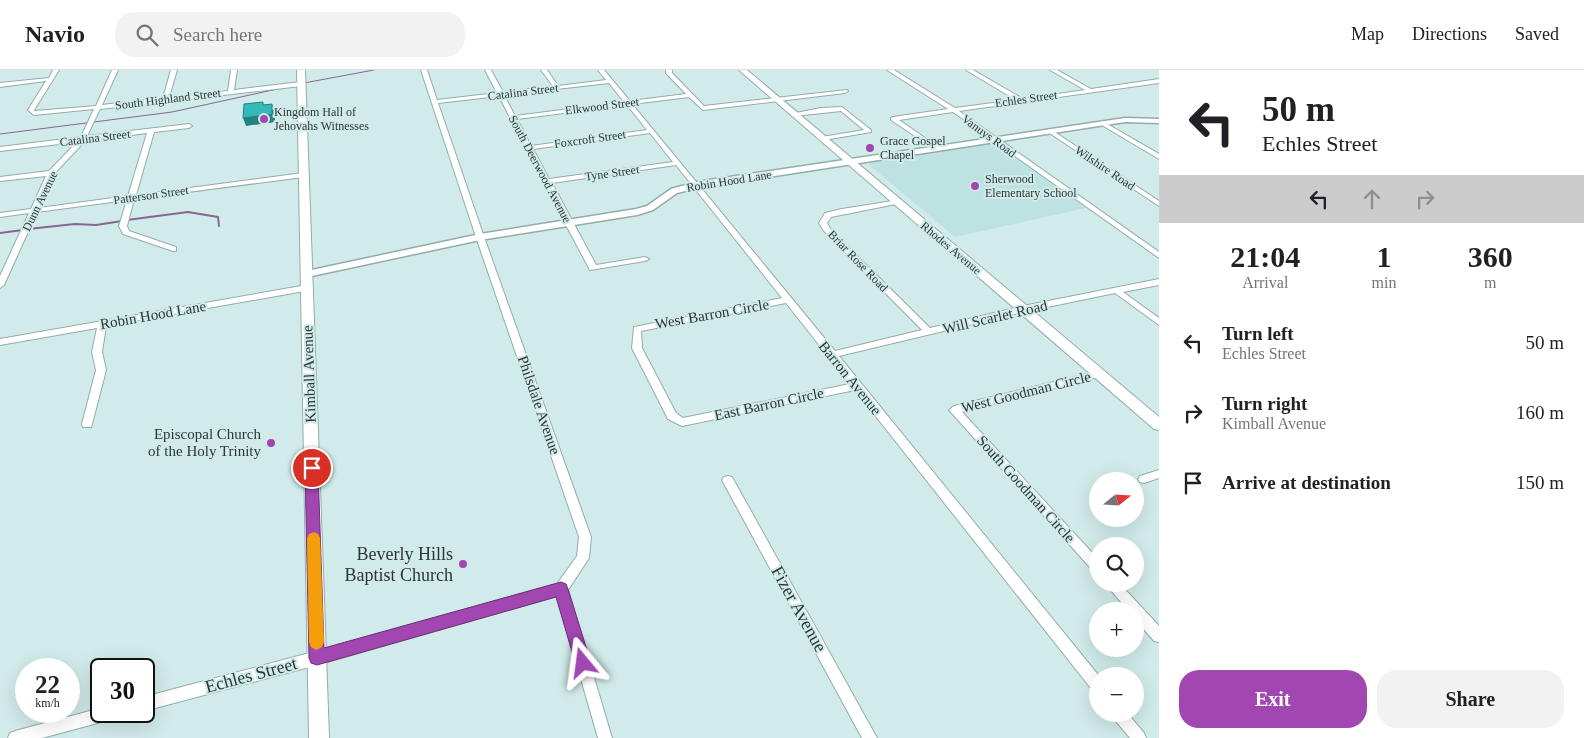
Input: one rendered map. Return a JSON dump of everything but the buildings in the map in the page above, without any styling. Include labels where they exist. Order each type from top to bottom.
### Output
[{"type":"main road","name":"Kimball Avenue","points":[[301,70],[319,738]]},
{"type":"main road","name":"Rhodes Avenue","points":[[743,70],[1159,425]]},
{"type":"street","points":[[0,85],[50,79],[56,70]]},
{"type":"street","name":"Dunn Avenue","points":[[0,285],[51,173],[83,139],[116,70]]},
{"type":"street","points":[[165,100],[174,70]]},
{"type":"street","points":[[231,91],[234,70]]},
{"type":"street","name":"Philsdale Avenue","points":[[424,70],[480,238],[586,537],[583,558],[561,589]]},
{"type":"street","name":"South Deerwood Avenue","points":[[488,70],[593,268],[645,259]]},
{"type":"street","points":[[544,70],[556,87]]},
{"type":"street","name":"Barron Avenue","points":[[601,70],[696,185],[1089,675]]},
{"type":"street","points":[[670,70],[669,73],[703,108],[845,91]]},
{"type":"street","name":"Vanuys Road","points":[[890,70],[952,109],[1159,256]]},
{"type":"street","points":[[969,70],[1021,100]]},
{"type":"street","points":[[1053,70],[1089,90]]},
{"type":"street","name":"South Highland Street","points":[[50,79],[31,110],[34,113],[301,84]]},
{"type":"street","name":"Catalina Street","points":[[435,102],[610,81]]},
{"type":"street","name":"Echles Street","points":[[936,148],[893,118],[1159,81]]},
{"type":"street","name":"Elkwood Street","points":[[513,118],[691,95]]},
{"type":"street","points":[[794,114],[840,109],[869,131],[824,138]]},
{"type":"street","name":"Robin Hood Lane","points":[[0,342],[102,324],[307,281],[480,238],[650,208],[674,191],[696,185],[1102,123],[1125,120],[1159,121]]},
{"type":"street","points":[[1102,123],[1159,157]]},
{"type":"street","name":"Catalina Street","points":[[0,149],[189,126]]},
{"type":"street","points":[[150,131],[123,226],[126,232],[173,249]]},
{"type":"street","name":"Foxcroft Street","points":[[528,148],[652,131]]},
{"type":"street","name":"Wilshire Road","points":[[1050,131],[1159,204]]},
{"type":"street","name":"Tyne Street","points":[[546,182],[678,163]]},
{"type":"street","points":[[0,179],[51,173]]},
{"type":"street","name":"Patterson Street","points":[[0,215],[303,174]]},
{"type":"street","name":"Briar Rose Road","points":[[896,202],[842,210],[828,215],[824,222],[828,231],[929,332]]},
{"type":"street","name":"Will Scarlet Road","points":[[831,355],[1024,309],[1159,282]]},
{"type":"street","points":[[1116,291],[1159,322]]},
{"type":"street","name":"West Barron Circle","points":[[682,422],[672,416],[637,348],[637,329],[788,300]]},
{"type":"street","points":[[87,424],[100,370],[97,352],[102,324]]},
{"type":"street","name":"West Goodman Circle","points":[[954,410],[1098,374]]},
{"type":"street","name":"East Barron Circle","points":[[682,422],[856,386]]},
{"type":"street","name":"South Goodman Circle","points":[[954,410],[1089,558]]},
{"type":"street","points":[[1144,479],[1159,474]]},
{"type":"street","name":"Fizer Avenue","points":[[728,480],[870,738]]},
{"type":"street","points":[[561,589],[605,738]]},
{"type":"street","name":"Echles Street","points":[[155,701],[317,658],[561,589]]},
{"type":"street","points":[[1119,592],[1159,636]]},
{"type":"street","points":[[16,738],[90,718]]},
{"type":"street","points":[[1126,722],[1139,738]]},
{"type":"shaded area","name":"Sherwood Elementary School","points":[[994,142],[1086,208],[955,237],[869,165],[869,161]]},
{"type":"waterway","points":[[304,83],[374,70]]},
{"type":"waterway","points":[[0,134],[172,112],[282,88]]},
{"type":"waterway","points":[[127,220],[188,212],[218,217],[219,226]]},
{"type":"waterway","points":[[28,229],[75,224],[96,225],[122,221]]},
{"type":"waterway","points":[[0,233],[23,230]]},
{"type":"slow traffic","points":[[314,538],[316,642]]},
{"type":"place","name":"Kingdom Hall of Jehovahs Witnesses","points":[[264,119]]},
{"type":"place","name":"Grace Gospel Chapel","points":[[870,148]]},
{"type":"place","name":"Sherwood Elementary School","points":[[975,186]]},
{"type":"place","name":"Episcopal Church of the Holy Trinity","points":[[271,443]]},
{"type":"place","name":"Beverly Hills Baptist Church","points":[[463,564]]},
{"type":"route","points":[[312,468],[317,658],[561,589],[583,663]]}]
